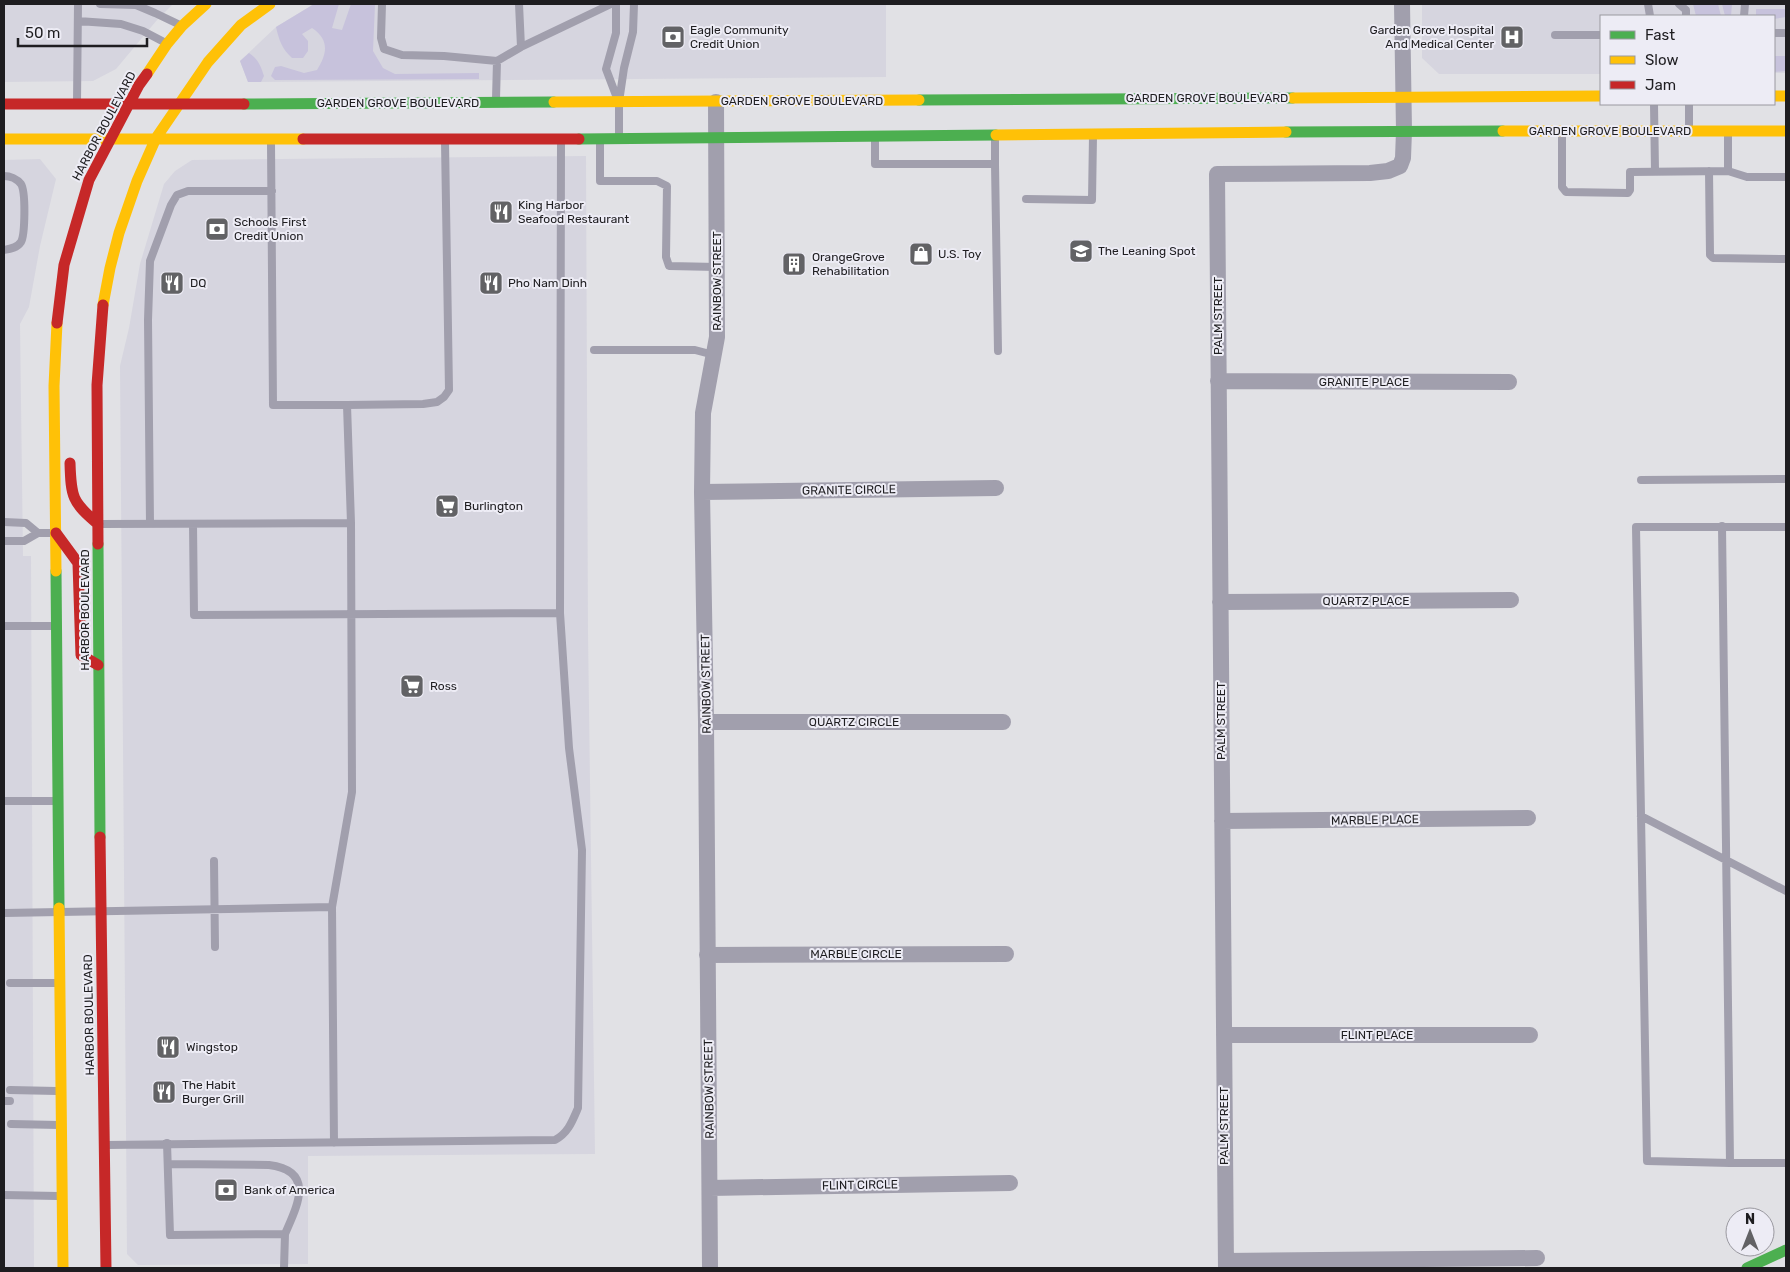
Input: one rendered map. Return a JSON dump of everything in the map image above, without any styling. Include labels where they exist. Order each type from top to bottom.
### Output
[{"type":"main road","name":"HARBOR BOULEVARD","points":[[63,1268],[55,407],[56,336],[64,265],[89,180],[128,105],[139,85],[167,44],[182,26],[206,4]]},
{"type":"main road","name":"HARBOR BOULEVARD","points":[[106,1268],[98,665],[98,385],[104,300],[119,233],[137,181],[156,138],[208,62],[242,25],[270,4]]},
{"type":"main road","name":"GARDEN GROVE BOULEVARD","points":[[4,104],[128,105],[1600,96]]},
{"type":"main road","points":[[501,114],[514,113],[519,107],[520,102]]},
{"type":"main road","points":[[445,138],[450,124]]},
{"type":"main road","name":"GARDEN GROVE BOULEVARD","points":[[4,140],[156,138],[619,139],[1404,130],[1786,131]]},
{"type":"main road","points":[[55,407],[68,417]]},
{"type":"main road","points":[[70,452],[71,491],[76,504],[98,524]]},
{"type":"main road","points":[[56,534],[78,563],[81,655],[98,665]]},
{"type":"main road","points":[[1747,1268],[1786,1250]]},
{"type":"street","points":[[1402,4],[1404,130]]},
{"type":"street","name":"RAINBOW STREET","points":[[710,1268],[706,722],[702,492],[704,413],[717,337],[716,102]]},
{"type":"street","name":"PALM STREET","points":[[1226,1265],[1217,174],[1370,173],[1388,171],[1400,166],[1403,158],[1404,130]]},
{"type":"street","name":"GRANITE PLACE","points":[[1218,381],[1509,382]]},
{"type":"street","name":"GRANITE CIRCLE","points":[[702,492],[996,488]]},
{"type":"street","name":"QUARTZ PLACE","points":[[1220,602],[1511,600]]},
{"type":"street","name":"QUARTZ CIRCLE","points":[[706,722],[1003,722]]},
{"type":"street","name":"MARBLE PLACE","points":[[1222,821],[1528,818]]},
{"type":"street","name":"MARBLE CIRCLE","points":[[707,955],[1006,954]]},
{"type":"street","name":"FLINT PLACE","points":[[1224,1035],[1530,1035]]},
{"type":"street","name":"FLINT CIRCLE","points":[[710,1188],[1010,1183]]},
{"type":"street","points":[[1226,1265],[1537,1258]]},
{"type":"lane","points":[[77,104],[78,4]]},
{"type":"lane","points":[[100,4],[136,5],[182,26]]},
{"type":"lane","points":[[382,4],[381,38],[384,49],[402,55],[444,56],[497,61],[521,47],[611,4]]},
{"type":"lane","points":[[520,4],[521,47]]},
{"type":"lane","points":[[616,4],[616,33],[606,68],[619,102]]},
{"type":"lane","points":[[619,139],[619,102],[624,68],[633,32],[634,4]]},
{"type":"lane","points":[[1679,4],[1686,10],[1686,15]]},
{"type":"lane","points":[[78,21],[122,24],[143,31],[167,44]]},
{"type":"lane","points":[[1555,35],[1600,35]]},
{"type":"lane","points":[[496,102],[497,61]]},
{"type":"lane","points":[[1654,105],[1655,171]]},
{"type":"lane","points":[[1689,105],[1690,131]]},
{"type":"lane","points":[[1562,131],[1562,188],[1566,192],[1628,193],[1630,190],[1630,172],[1728,171],[1747,177],[1786,177]]},
{"type":"lane","points":[[1728,131],[1728,171]]},
{"type":"lane","points":[[1026,199],[1092,200],[1093,134]]},
{"type":"lane","points":[[875,136],[875,164],[995,164]]},
{"type":"lane","points":[[994,136],[998,351]]},
{"type":"lane","points":[[271,138],[273,404],[346,405],[423,404],[437,402],[444,398],[449,390],[445,138]]},
{"type":"lane","points":[[105,1145],[555,1140],[563,1136],[578,1108],[582,850],[569,748],[560,613],[561,139]]},
{"type":"lane","points":[[600,139],[600,181],[657,181],[667,186],[666,257],[670,266],[716,266]]},
{"type":"lane","points":[[1709,171],[1710,255],[1713,258],[1786,259]]},
{"type":"lane","points":[[4,176],[14,179],[20,184],[24,193],[23,236],[20,243],[14,248],[4,250]]},
{"type":"lane","points":[[150,524],[148,320],[150,261],[171,205],[177,195],[188,191],[272,191]]},
{"type":"lane","points":[[594,350],[695,350],[714,355]]},
{"type":"lane","points":[[334,1143],[332,907],[352,792],[351,523],[346,405]]},
{"type":"lane","points":[[1641,480],[1786,479]]},
{"type":"lane","points":[[4,522],[26,523],[38,533]]},
{"type":"lane","points":[[98,524],[351,523]]},
{"type":"lane","points":[[194,524],[194,615],[560,613]]},
{"type":"lane","points":[[1722,526],[1730,1163]]},
{"type":"lane","points":[[1786,527],[1636,527],[1647,1161],[1786,1163]]},
{"type":"lane","points":[[4,541],[24,541],[38,533],[56,534]]},
{"type":"lane","points":[[4,626],[56,626]]},
{"type":"lane","points":[[4,801],[58,801]]},
{"type":"lane","points":[[1641,816],[1786,891]]},
{"type":"lane","points":[[214,861],[215,948]]},
{"type":"lane","points":[[4,913],[332,907]]},
{"type":"lane","points":[[10,983],[60,983]]},
{"type":"lane","points":[[10,1090],[62,1091]]},
{"type":"lane","points":[[11,1124],[62,1125]]},
{"type":"lane","points":[[167,1143],[170,1235],[284,1234]]},
{"type":"lane","points":[[168,1164],[269,1165],[286,1169],[298,1180],[300,1193],[297,1207],[284,1234],[284,1268]]},
{"type":"lane","points":[[4,1195],[63,1196]]},
{"type":"shaded area","points":[[4,4],[173,4],[116,69],[93,81],[4,82]]},
{"type":"shaded area","points":[[314,4],[886,4],[886,77],[248,82],[240,61],[276,27]]},
{"type":"shaded area","points":[[314,4],[339,4],[332,28],[342,30],[351,4],[375,4],[373,51],[383,68],[395,74],[479,73],[479,79],[275,80],[271,76],[275,67],[281,66],[304,73],[317,70],[325,53],[322,37],[312,28],[302,34],[308,41],[308,51],[303,58],[292,58],[281,44],[276,27]]},
{"type":"shaded area","name":"Garden Grove Hospital And Medical Center","points":[[1422,4],[1786,4],[1786,73],[1775,73],[1775,15],[1600,15],[1600,74],[1439,74],[1422,58]]},
{"type":"shaded area","points":[[1693,4],[1718,4],[1721,15],[1696,15]]},
{"type":"shaded area","points":[[1722,4],[1732,4],[1731,15],[1725,15]]},
{"type":"shaded area","points":[[1756,9],[1786,9],[1786,17],[1775,19],[1775,15],[1756,15]]},
{"type":"shaded area","points":[[249,53],[257,60],[262,69],[264,76],[261,82],[248,82],[240,61]]},
{"type":"shaded area","points":[[1775,56],[1786,56],[1786,71],[1775,72]]},
{"type":"shaded area","points":[[586,156],[588,633],[595,1154],[308,1156],[308,1264],[138,1265],[127,1254],[120,366],[129,328],[140,264],[164,184],[175,171],[192,160]]},
{"type":"shaded area","points":[[40,159],[56,179],[40,246],[29,307],[20,324],[23,556],[31,556],[34,1268],[4,1268],[4,160]]},
{"type":"traffic: fast","points":[[919,100],[1293,98]]},
{"type":"traffic: fast","points":[[244,104],[554,102]]},
{"type":"traffic: fast","points":[[1286,132],[1503,131]]},
{"type":"traffic: fast","points":[[579,139],[996,135]]},
{"type":"traffic: fast","points":[[98,544],[100,837]]},
{"type":"traffic: fast","points":[[56,571],[59,908]]},
{"type":"traffic: fast","points":[[1747,1268],[1786,1250]]},
{"type":"traffic: slow","points":[[147,74],[167,44],[182,26],[206,4]]},
{"type":"traffic: slow","points":[[103,305],[119,233],[137,181],[156,138],[208,62],[241,25],[270,4]]},
{"type":"traffic: slow","points":[[1293,98],[1600,96]]},
{"type":"traffic: slow","points":[[1775,96],[1786,96]]},
{"type":"traffic: slow","points":[[554,102],[919,100]]},
{"type":"traffic: slow","points":[[1503,131],[1786,131]]},
{"type":"traffic: slow","points":[[996,135],[1286,132]]},
{"type":"traffic: slow","points":[[4,139],[303,139]]},
{"type":"traffic: slow","points":[[56,571],[54,386],[57,323]]},
{"type":"traffic: slow","points":[[59,908],[63,1268]]},
{"type":"traffic: jam","points":[[57,323],[64,265],[89,180],[139,85],[147,74]]},
{"type":"traffic: jam","points":[[4,104],[244,104]]},
{"type":"traffic: jam","points":[[303,139],[579,139]]},
{"type":"traffic: jam","points":[[98,544],[97,385],[103,305]]},
{"type":"traffic: jam","points":[[70,463],[71,484],[75,498],[83,510],[98,524]]},
{"type":"traffic: jam","points":[[56,533],[78,563],[81,655],[98,665]]},
{"type":"traffic: jam","points":[[100,837],[106,1268]]},
{"type":"place","name":"Eagle Community Credit Union","points":[[673,37]]},
{"type":"place","name":"Garden Grove Hospital And Medical Center","points":[[1512,37]]},
{"type":"place","name":"King Harbor Seafood Restaurant","points":[[501,212]]},
{"type":"place","name":"Schools First Credit Union","points":[[217,229]]},
{"type":"place","name":"The Leaning Spot","points":[[1081,251]]},
{"type":"place","name":"U.S. Toy","points":[[921,254]]},
{"type":"place","name":"OrangeGrove Rehabilitation","points":[[794,264]]},
{"type":"place","name":"DQ","points":[[172,283]]},
{"type":"place","name":"Pho Nam Dinh","points":[[491,283]]},
{"type":"place","name":"Burlington","points":[[447,506]]},
{"type":"place","name":"Ross","points":[[412,686]]},
{"type":"place","name":"Wingstop","points":[[168,1047]]},
{"type":"place","name":"The Habit Burger Grill","points":[[164,1092]]},
{"type":"place","name":"Bank of America","points":[[226,1190]]}]
